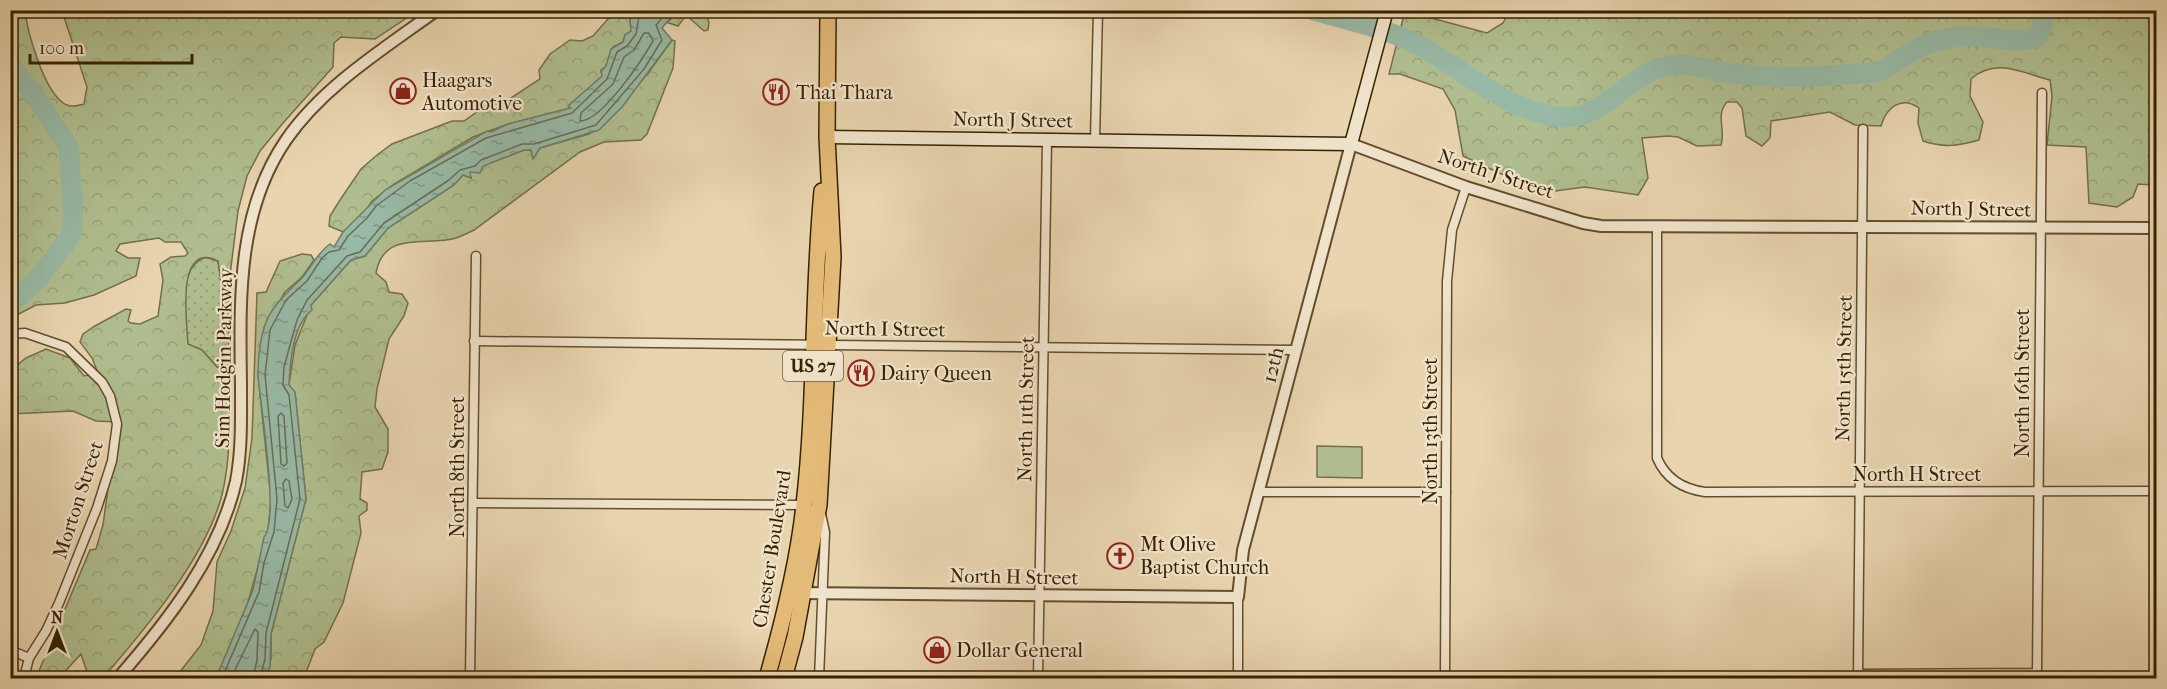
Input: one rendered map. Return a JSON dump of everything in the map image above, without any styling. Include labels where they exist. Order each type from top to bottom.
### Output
[{"type":"highway","name":"Chester Boulevard","points":[[784,678],[812,505],[822,345],[816,257],[827,137],[828,10]]},
{"type":"highway","name":"Chester Boulevard","points":[[767,678],[796,593]]},
{"type":"main road","points":[[1351,144],[1387,10]]},
{"type":"main road","name":"North J Street","points":[[827,137],[1351,144]]},
{"type":"street","name":"Sim Hodgin Parkway","points":[[118,678],[156,632],[188,587],[220,529],[231,498],[240,444],[242,272],[251,222],[271,167],[291,133],[326,95],[437,10]]},
{"type":"street","points":[[1095,140],[1098,10]]},
{"type":"street","name":"North 16th Street","points":[[1858,676],[2037,673],[2039,229],[2042,93]]},
{"type":"street","name":"North 15th Street","points":[[1858,676],[1863,129]]},
{"type":"street","name":"North 11th Street","points":[[1038,678],[1047,140]]},
{"type":"street","name":"North J Street","points":[[1351,144],[1466,187],[1583,223],[1657,226],[2157,228]]},
{"type":"street","name":"12th","points":[[1238,597],[1243,550],[1351,144]]},
{"type":"street","name":"North 13th Street","points":[[1445,678],[1449,246],[1466,187]]},
{"type":"street","name":"North H Street","points":[[1657,226],[1657,458],[1662,468],[1678,484],[1705,492],[2157,491]]},
{"type":"street","name":"North 8th Street","points":[[470,678],[476,256]]},
{"type":"street","name":"Morton Street","points":[[10,334],[25,333],[66,347],[102,382],[110,396],[117,424],[112,461],[97,508],[55,612],[29,658],[24,678]]},
{"type":"street","name":"North I Street","points":[[474,341],[1295,350]]},
{"type":"street","points":[[10,360],[10,365]]},
{"type":"street","points":[[1260,492],[1446,492]]},
{"type":"street","points":[[473,502],[812,505]]},
{"type":"street","name":"Chester Boulevard","points":[[812,505],[825,532],[819,678]]},
{"type":"street","name":"North H Street","points":[[796,593],[1238,597]]},
{"type":"street","points":[[1238,597],[1238,678]]},
{"type":"street","points":[[10,651],[29,658]]},
{"type":"street","points":[[470,678],[676,678]]},
{"type":"green space","points":[[704,10],[709,22],[708,30],[704,31],[686,15],[678,26],[666,22],[676,11]]},
{"type":"green space","points":[[1510,10],[2156,11],[2156,97],[2152,185],[2138,184],[2133,197],[2117,207],[2089,203],[2086,147],[2047,145],[2052,96],[2050,80],[2000,68],[1980,72],[1971,79],[1970,96],[1983,122],[1979,140],[1951,145],[1938,145],[1923,141],[1918,123],[1919,108],[1912,104],[1900,103],[1890,109],[1881,126],[1855,125],[1830,112],[1771,121],[1770,138],[1762,146],[1746,136],[1742,108],[1737,102],[1727,102],[1721,117],[1721,145],[1697,146],[1678,137],[1668,136],[1642,138],[1648,178],[1638,195],[1585,187],[1555,191],[1499,173],[1463,156],[1455,110],[1443,89],[1400,74],[1389,74],[1405,11],[1487,33],[1503,23]]},
{"type":"green space","points":[[11,11],[25,11],[33,46],[49,85],[62,102],[73,106],[84,104],[87,87],[62,11],[417,11],[375,39],[341,37],[334,43],[333,67],[260,151],[247,176],[238,211],[229,283],[221,281],[218,261],[204,258],[195,262],[189,272],[186,287],[188,344],[202,350],[217,367],[229,368],[229,448],[222,495],[214,519],[188,568],[155,615],[103,678],[89,678],[81,654],[59,678],[36,678],[90,550],[96,549],[103,525],[117,422],[96,421],[73,411],[11,414],[10,371],[26,358],[46,349],[70,358],[84,376],[98,373],[92,358],[80,342],[83,334],[126,309],[131,310],[128,321],[131,323],[140,324],[158,316],[163,280],[160,264],[171,257],[185,256],[188,253],[181,242],[165,242],[159,238],[120,244],[116,251],[128,258],[140,258],[136,276],[94,295],[65,303],[36,305],[11,318],[10,203],[15,186],[11,175],[10,142],[18,123],[16,114],[11,114]]},
{"type":"green space","points":[[615,11],[635,11],[630,19],[631,31],[625,35],[623,42],[613,47],[606,66],[601,70],[602,77],[569,106],[571,108],[508,124],[473,137],[394,184],[372,201],[363,215],[343,232],[329,226],[330,216],[340,200],[361,169],[377,155],[392,144],[452,121],[464,121],[487,105],[511,98],[540,79],[539,70],[550,54],[570,40],[582,41],[593,36]]},
{"type":"green space","points":[[672,40],[675,41],[673,68],[647,134],[641,140],[604,142],[580,152],[474,230],[456,238],[397,245],[388,250],[381,259],[376,273],[386,282],[389,292],[402,294],[408,303],[404,316],[389,339],[377,389],[375,407],[388,429],[388,452],[382,469],[362,472],[360,499],[367,503],[367,510],[359,516],[361,533],[343,603],[324,642],[315,649],[304,678],[265,678],[271,659],[271,634],[306,499],[295,393],[289,385],[295,345],[311,305],[351,260],[365,256],[388,228],[454,185],[463,175],[471,178],[469,172],[481,171],[482,166],[524,150],[531,150],[533,158],[540,148],[589,134],[603,126],[649,72]]},
{"type":"green space","points":[[302,254],[311,255],[314,260],[302,277],[285,292],[264,328],[258,375],[271,499],[268,531],[245,613],[216,678],[175,678],[201,645],[213,611],[217,562],[231,531],[245,488],[252,438],[257,293],[266,292],[280,261]]},
{"type":"green space","points":[[205,257],[218,261],[221,281],[229,283],[229,368],[217,367],[202,350],[187,344],[184,308],[186,283],[189,272]]},
{"type":"green space","points":[[1317,446],[1362,447],[1362,478],[1317,477]]},
{"type":"water","points":[[635,11],[676,11],[662,28],[672,40],[622,107],[599,130],[540,148],[533,159],[531,150],[524,150],[483,166],[480,173],[470,172],[471,178],[463,175],[454,185],[388,228],[365,256],[351,260],[311,305],[312,310],[301,324],[294,344],[289,385],[295,392],[306,499],[271,634],[270,667],[265,678],[216,678],[253,590],[268,526],[270,486],[258,375],[262,337],[272,311],[321,252],[330,244],[334,247],[343,232],[385,190],[487,131],[491,132],[508,124],[571,108],[568,106],[602,76],[601,71],[606,66],[611,49],[623,42],[625,35],[631,31],[630,19]]},
{"type":"waterway","points":[[1312,10],[1375,28],[1412,42],[1501,97],[1539,113],[1560,117],[1575,117],[1589,112],[1644,76],[1673,65],[1775,77],[1865,74],[1883,70],[1916,50],[1943,39],[1968,36],[2019,40],[2038,37],[2043,25],[2039,10]]},
{"type":"waterway","points":[[10,65],[36,97],[68,146],[73,198],[72,234],[38,279],[10,304]]},
{"type":"place","name":"Haagars Automotive","points":[[403,91]]},
{"type":"place","name":"Thai Thara","points":[[776,92]]},
{"type":"place","name":"Dairy Queen","points":[[861,373]]},
{"type":"place","name":"Mt Olive Baptist Church","points":[[1120,556]]},
{"type":"place","name":"Dollar General","points":[[937,650]]}]
